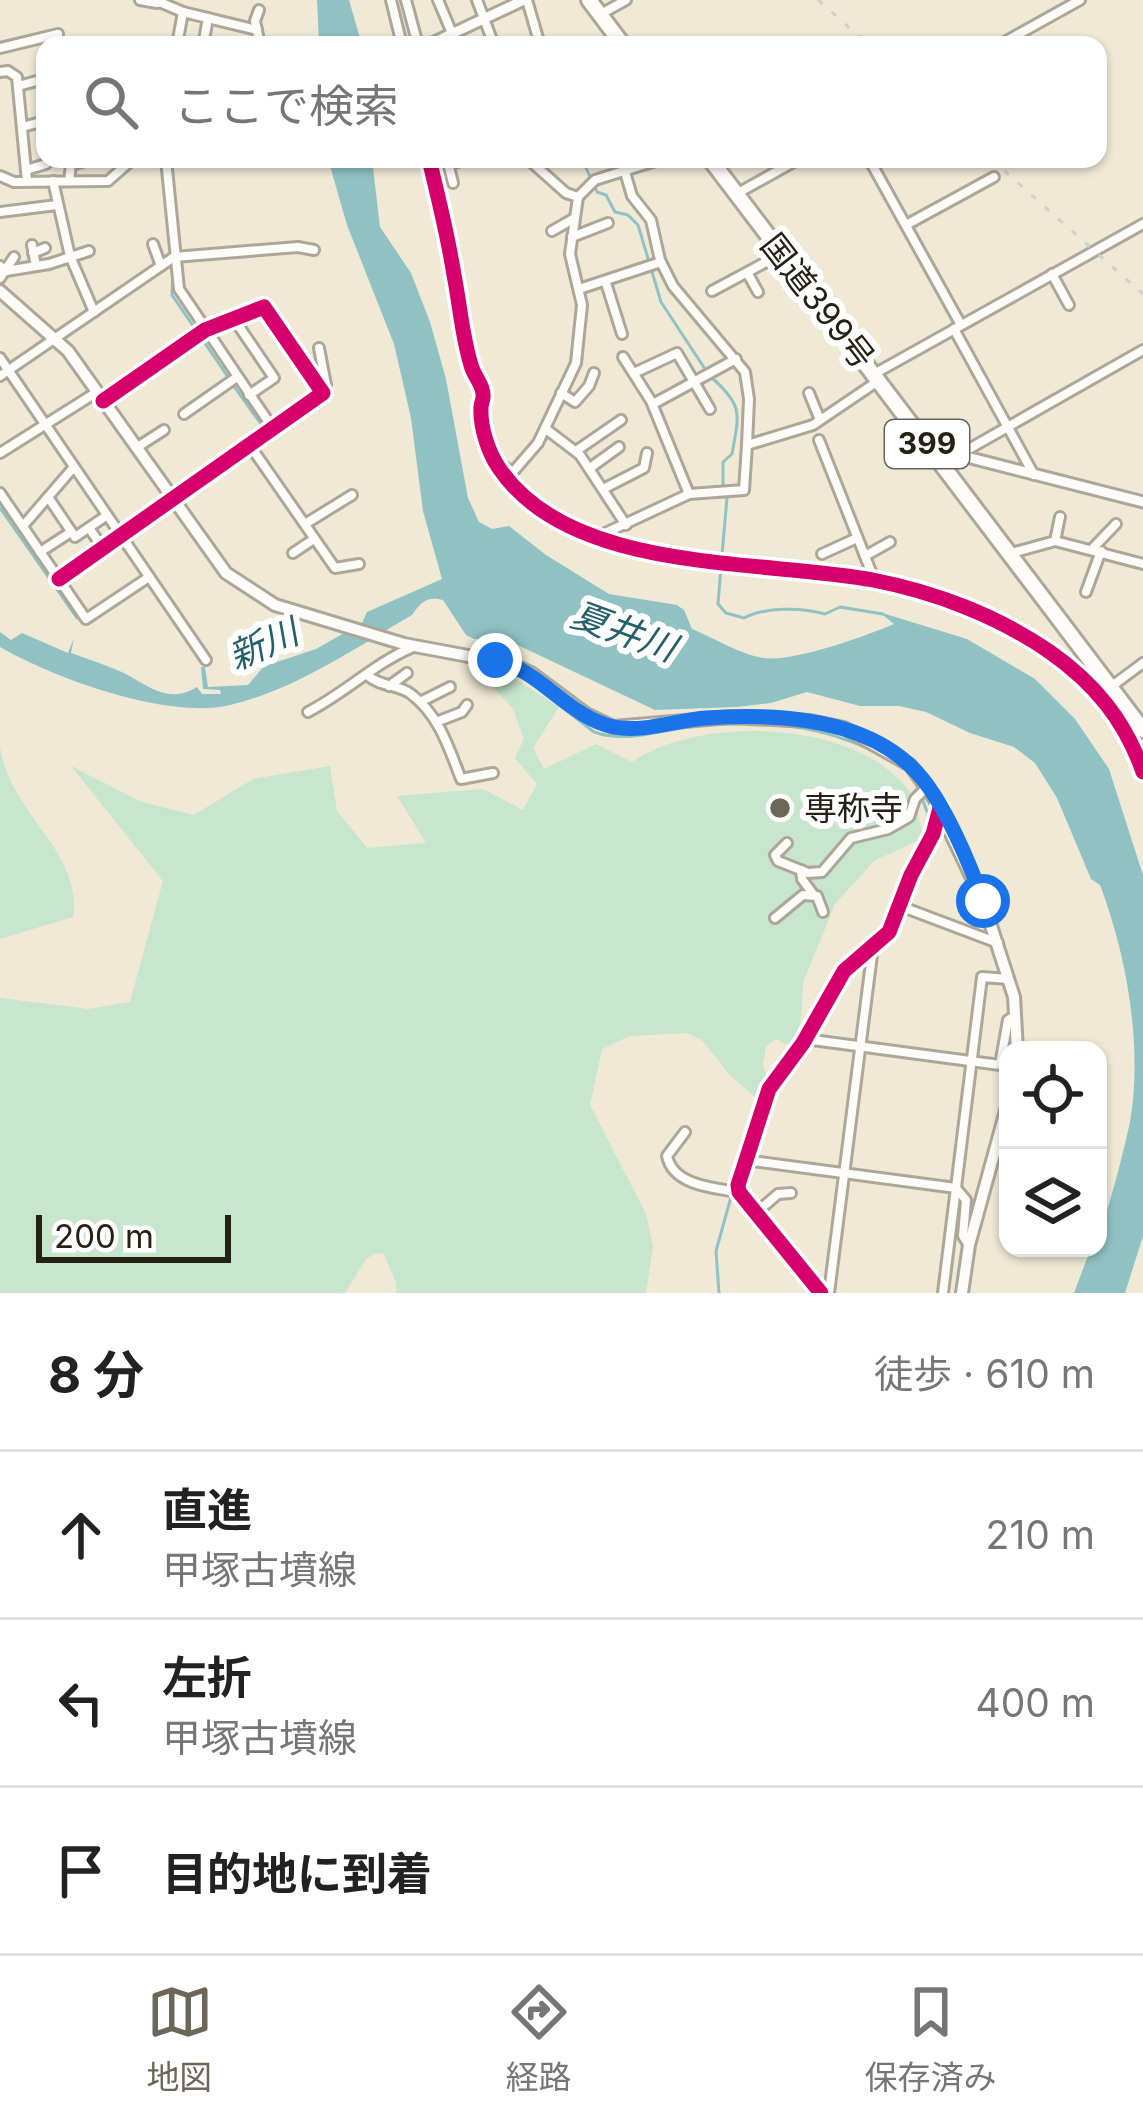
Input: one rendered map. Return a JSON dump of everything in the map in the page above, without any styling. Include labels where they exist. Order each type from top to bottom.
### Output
[{"type":"highway","points":[[589,0],[615,36]]},
{"type":"highway","name":"国道399号","points":[[717,168],[1143,732]]},
{"type":"main road","points":[[0,291],[56,338],[234,580],[275,605],[409,645],[521,668],[586,714],[614,727],[732,717],[810,721],[844,728],[898,757],[931,797],[979,887],[1010,979],[1017,1041]]},
{"type":"main road","points":[[962,1293],[969,1245],[999,1136]]},
{"type":"street","points":[[140,0],[256,30]]},
{"type":"street","points":[[391,0],[400,36]]},
{"type":"street","points":[[406,0],[416,36]]},
{"type":"street","points":[[438,0],[455,36]]},
{"type":"street","points":[[477,0],[491,36]]},
{"type":"street","points":[[460,36],[526,0],[537,36]]},
{"type":"street","points":[[600,15],[626,0]]},
{"type":"street","points":[[1015,36],[1080,0]]},
{"type":"street","points":[[258,36],[259,10]]},
{"type":"street","points":[[179,36],[183,12]]},
{"type":"street","points":[[205,36],[208,18]]},
{"type":"street","points":[[50,36],[58,34]]},
{"type":"street","points":[[0,48],[36,39]]},
{"type":"street","points":[[0,72],[15,74],[18,86],[27,181]]},
{"type":"street","points":[[18,86],[36,81]]},
{"type":"street","points":[[22,127],[36,123]]},
{"type":"street","points":[[26,170],[36,167]]},
{"type":"street","points":[[69,181],[71,168]]},
{"type":"street","points":[[0,176],[14,182],[108,181],[123,168]]},
{"type":"street","points":[[167,168],[179,289],[274,430]]},
{"type":"street","points":[[430,168],[468,356],[483,390],[483,424],[494,461],[532,505],[594,536],[662,554],[875,580],[944,599],[1040,645],[1096,690],[1117,716],[1143,772]]},
{"type":"street","points":[[449,168],[453,184]]},
{"type":"street","points":[[538,168],[566,193],[578,197]]},
{"type":"street","points":[[494,461],[513,472],[546,429],[576,363],[582,317],[570,254],[578,197],[596,180],[636,168]]},
{"type":"street","points":[[736,194],[784,168]]},
{"type":"street","points":[[874,168],[1034,475]]},
{"type":"street","points":[[594,536],[689,494],[744,490],[748,384],[736,358],[673,286],[661,262],[651,220],[632,196],[625,172]]},
{"type":"street","points":[[906,225],[994,177]]},
{"type":"street","points":[[53,181],[70,256],[94,312]]},
{"type":"street","points":[[0,212],[57,205]]},
{"type":"street","points":[[552,231],[574,218]]},
{"type":"street","points":[[572,237],[608,223]]},
{"type":"street","points":[[747,445],[820,420],[877,377],[958,327],[1143,224]]},
{"type":"street","points":[[153,244],[161,266]]},
{"type":"street","points":[[4,374],[175,257],[298,247],[314,250]]},
{"type":"street","points":[[33,266],[33,249],[45,248]]},
{"type":"street","points":[[2,272],[88,251]]},
{"type":"street","points":[[712,291],[782,254]]},
{"type":"street","points":[[2,272],[14,257]]},
{"type":"street","points":[[579,289],[661,262]]},
{"type":"street","points":[[33,266],[51,271]]},
{"type":"street","points":[[748,274],[758,292]]},
{"type":"street","points":[[1052,274],[1069,305]]},
{"type":"street","points":[[606,283],[622,334]]},
{"type":"street","points":[[0,453],[205,330],[264,307],[323,393]]},
{"type":"street","points":[[234,319],[274,378],[249,394]]},
{"type":"street","points":[[59,579],[323,393],[326,386],[319,348]]},
{"type":"street","points":[[943,464],[1143,350]]},
{"type":"street","points":[[634,373],[677,353],[710,409]]},
{"type":"street","points":[[0,358],[4,374],[206,660]]},
{"type":"street","points":[[623,358],[653,404],[689,494]]},
{"type":"street","points":[[653,404],[736,358]]},
{"type":"street","points":[[560,393],[575,402],[594,373]]},
{"type":"street","points":[[184,414],[237,377]]},
{"type":"street","points":[[808,393],[820,420]]},
{"type":"street","points":[[576,451],[621,420]]},
{"type":"street","points":[[546,429],[576,451],[626,525]]},
{"type":"street","points":[[136,448],[164,430]]},
{"type":"street","points":[[819,440],[875,580]]},
{"type":"street","points":[[251,446],[334,568],[359,564]]},
{"type":"street","points":[[590,468],[619,447]]},
{"type":"street","points":[[605,488],[644,468],[647,453]]},
{"type":"street","points":[[959,455],[1143,502]]},
{"type":"street","points":[[23,526],[73,468]]},
{"type":"street","points":[[0,493],[86,619],[148,578]]},
{"type":"street","points":[[304,524],[352,495]]},
{"type":"street","points":[[48,497],[75,537],[106,516]]},
{"type":"street","points":[[1055,541],[1060,517]]},
{"type":"street","points":[[1086,592],[1097,549],[1116,524]]},
{"type":"street","points":[[89,528],[103,548]]},
{"type":"street","points":[[40,552],[71,532]]},
{"type":"street","points":[[293,554],[314,538]]},
{"type":"street","points":[[822,554],[857,538]]},
{"type":"street","points":[[1008,554],[1055,541],[1143,564]]},
{"type":"street","points":[[865,556],[890,542]]},
{"type":"street","points":[[308,712],[409,645]]},
{"type":"street","points":[[1111,687],[1143,663]]},
{"type":"street","points":[[386,686],[407,673]]},
{"type":"street","points":[[367,675],[406,690],[419,703],[445,738],[461,779],[493,773]]},
{"type":"street","points":[[419,703],[450,686]]},
{"type":"street","points":[[436,722],[462,712],[467,705]]},
{"type":"street","points":[[1139,760],[1143,732]]},
{"type":"street","points":[[445,738],[460,733]]},
{"type":"street","points":[[913,813],[915,799],[931,797]]},
{"type":"street","points":[[788,843],[776,859],[801,871],[822,872],[851,838],[888,829],[931,797]]},
{"type":"street","points":[[735,1192],[765,1097],[806,1039],[844,971],[889,932],[910,875],[933,834],[931,797]]},
{"type":"street","points":[[801,871],[823,912]]},
{"type":"street","points":[[775,918],[799,897],[814,896]]},
{"type":"street","points":[[900,906],[998,943]]},
{"type":"street","points":[[825,1293],[873,946]]},
{"type":"street","points":[[943,1293],[982,976],[1010,979]]},
{"type":"street","points":[[806,1039],[1000,1065],[1008,1020],[1016,1015]]},
{"type":"street","points":[[685,1132],[667,1156],[668,1165],[685,1181],[735,1192],[825,1293]]},
{"type":"street","points":[[745,1160],[956,1188],[965,1197],[963,1236],[969,1245]]},
{"type":"street","points":[[756,1213],[778,1194],[791,1193]]},
{"type":"green space","points":[[477,669],[503,671],[559,707],[533,748],[544,769],[596,744],[632,762],[697,737],[777,732],[854,750],[886,768],[910,792],[917,808],[923,838],[874,861],[835,904],[803,983],[801,1021],[791,1047],[776,1039],[766,1046],[763,1064],[768,1083],[756,1098],[702,1040],[687,1033],[630,1036],[602,1049],[590,1105],[646,1214],[653,1247],[646,1293],[396,1293],[384,1254],[376,1253],[366,1259],[345,1293],[0,1293],[0,998],[88,1009],[130,1002],[163,881],[71,766],[142,802],[194,815],[253,779],[330,766],[337,811],[367,848],[426,843],[397,796],[483,789],[523,810],[537,784],[515,758],[524,739],[513,709]]},
{"type":"green space","points":[[0,746],[17,792],[67,872],[73,917],[0,939]]},
{"type":"water","points":[[317,0],[349,0],[359,36],[319,36]]},
{"type":"water","name":"夏井川","points":[[331,168],[373,168],[380,227],[411,273],[430,322],[446,379],[468,498],[479,522],[492,529],[509,526],[609,594],[677,605],[692,629],[755,656],[811,652],[894,624],[879,612],[967,639],[1035,679],[1075,719],[1109,769],[1143,875],[1143,1236],[1125,1293],[1074,1293],[1088,1257],[1107,1257],[1107,1209],[1130,1122],[1135,1063],[1125,971],[1100,885],[1091,879],[1057,798],[1035,763],[1014,747],[926,712],[860,706],[807,692],[771,703],[655,710],[507,640],[466,635],[443,600],[437,599],[425,601],[412,615],[301,679],[254,698],[204,708],[175,707],[112,693],[0,647],[0,632],[11,640],[22,633],[68,653],[74,638],[71,653],[160,692],[178,694],[197,687],[202,694],[221,694],[203,689],[201,667],[205,667],[208,687],[248,685],[264,666],[258,654],[265,666],[316,649],[362,623],[367,612],[442,579],[423,511],[411,418],[394,344],[347,225]]},
{"type":"waterway","points":[[586,168],[597,192],[606,195],[615,212],[628,215],[638,225],[661,302],[705,369]]},
{"type":"waterway","points":[[173,266],[172,295],[228,377]]},
{"type":"waterway","points":[[711,377],[734,404],[737,420],[732,454],[723,462],[727,498],[722,555]]},
{"type":"waterway","points":[[233,385],[266,431]]},
{"type":"waterway","points":[[0,508],[77,618]]},
{"type":"waterway","points":[[721,567],[718,604],[726,613],[744,618],[783,609],[825,614],[840,607],[883,614]]},
{"type":"waterway","points":[[517,672],[594,732],[607,735],[769,724],[837,737],[881,755]]},
{"type":"waterway","points":[[796,1047],[840,966],[883,929],[927,834],[928,814],[916,783]]},
{"type":"waterway","points":[[733,1187],[759,1101],[783,1064]]},
{"type":"waterway","points":[[719,1293],[716,1251],[731,1197]]},
{"type":"railway","points":[[818,0],[859,36]]},
{"type":"railway","points":[[1001,168],[1143,294]]},
{"type":"cycle path","points":[[431,168],[468,354],[483,392],[486,439],[499,468],[531,502],[572,527],[619,544],[670,556],[873,580],[920,591],[987,617],[1030,639],[1081,677],[1117,719],[1143,772]]},
{"type":"cycle path","points":[[59,579],[323,393],[264,307],[205,330],[103,401]]},
{"type":"cycle path","points":[[821,1293],[738,1185],[769,1089],[803,1043],[844,971],[889,932],[940,808]]},
{"type":"place","name":"専称寺","points":[[780,808]]},
{"type":"route","points":[[495,660],[521,668],[586,714],[614,727],[732,717],[810,721],[844,728],[886,749],[921,776],[983,901]]},
{"type":"water label","name":"新川","points":[[263,644]]}]
